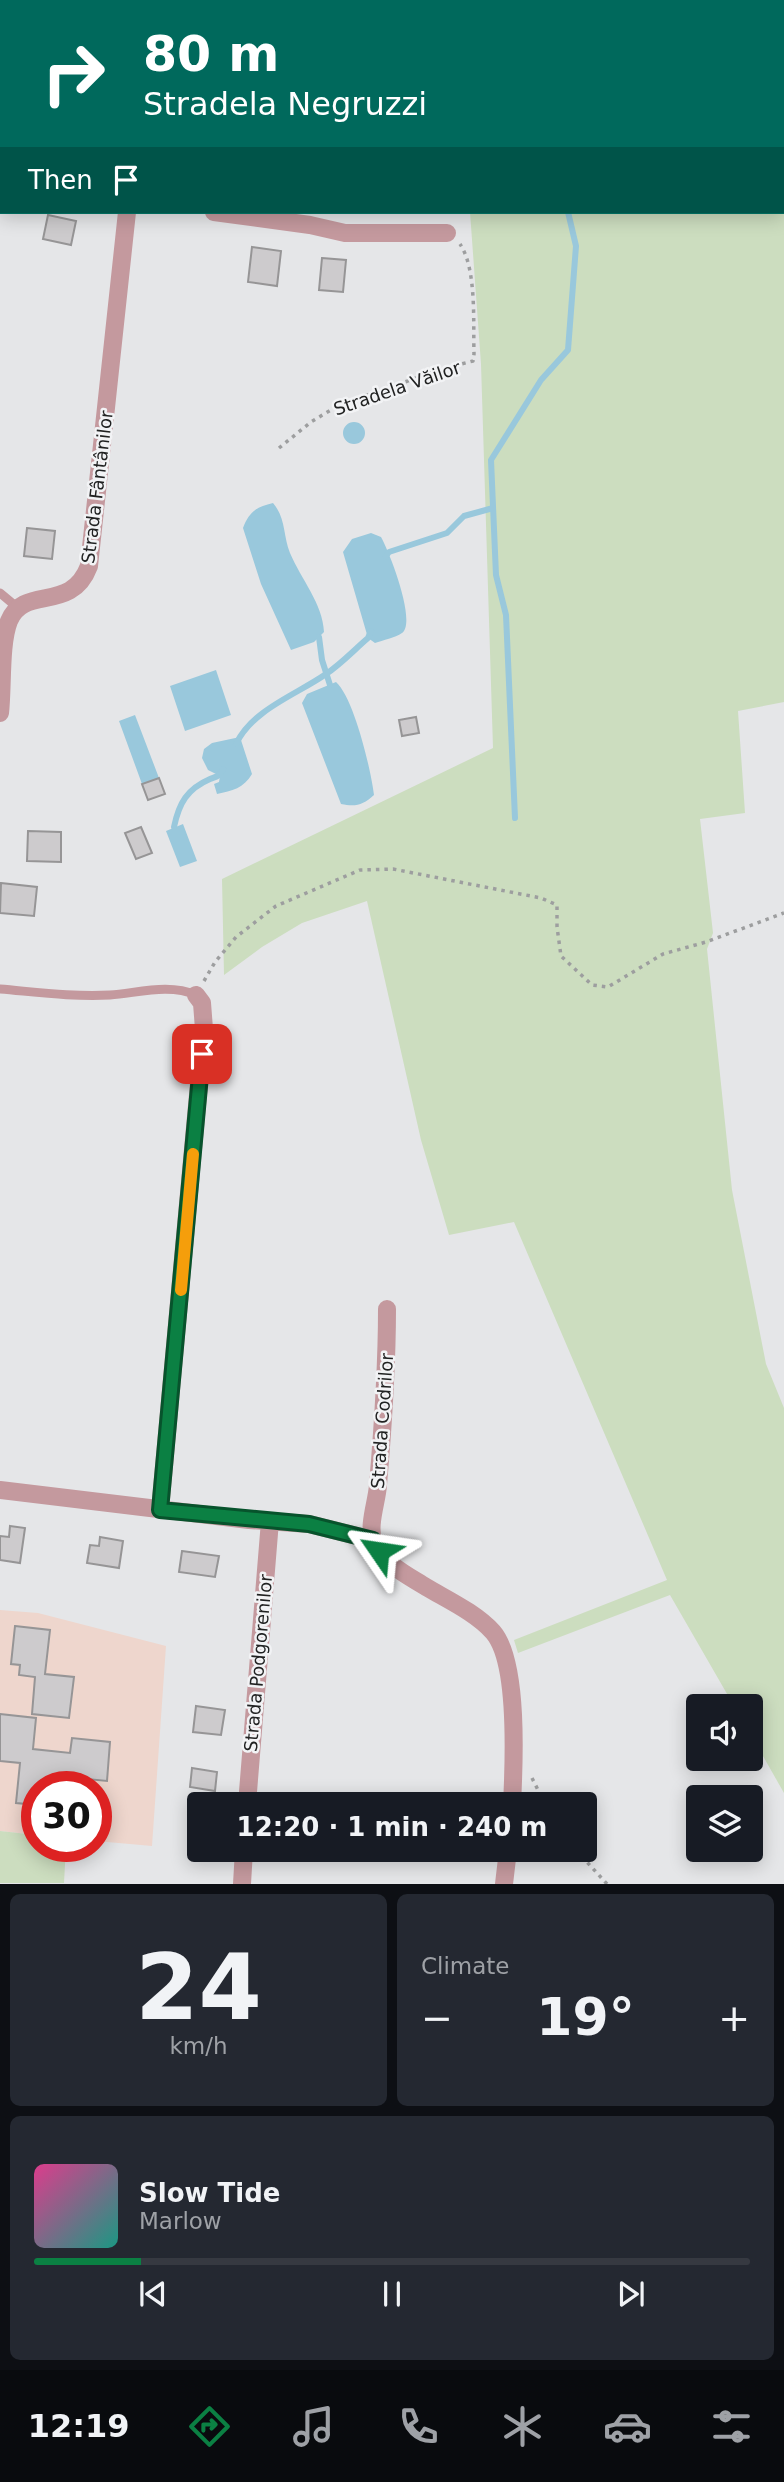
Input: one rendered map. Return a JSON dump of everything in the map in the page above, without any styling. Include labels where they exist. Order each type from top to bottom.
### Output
[{"type":"street","name":"Strada Fântânilor","points":[[18,608],[34,600],[72,591],[84,580],[89,566],[127,214]]},
{"type":"street","points":[[246,214],[310,218],[345,233],[447,233]]},
{"type":"street","points":[[0,713],[6,635],[10,619],[18,608]]},
{"type":"street","points":[[160,1510],[204,1029],[202,1003],[196,995]]},
{"type":"street","name":"Strada Codrilor","points":[[373,1540],[386,1387],[387,1309]]},
{"type":"street","points":[[0,1490],[160,1510],[309,1524],[373,1540],[391,1565],[480,1621],[494,1633],[508,1667],[514,1740],[512,1792]]},
{"type":"street","name":"Strada Podgorenilor","points":[[248,1792],[270,1521]]},
{"type":"street","points":[[242,1884],[243,1862]]},
{"type":"street","points":[[505,1884],[507,1862]]},
{"type":"lane","points":[[0,593],[18,608]]},
{"type":"lane","points":[[0,989],[110,995],[173,989],[186,990],[196,995]]},
{"type":"path","name":"Stradela Văilor","points":[[279,448],[311,422],[339,405],[472,361],[472,300],[467,254],[458,241],[447,233]]},
{"type":"path","points":[[196,995],[215,962],[236,937],[276,906],[360,870],[393,869],[541,898],[557,905],[561,956],[592,985],[608,987],[663,954],[706,942],[784,913]]},
{"type":"path","points":[[587,1862],[607,1884]]},
{"type":"shaded area","points":[[0,1610],[38,1613],[166,1646],[152,1846],[112,1842],[112,1771],[21,1771],[21,1833],[0,1831]]},
{"type":"green space","points":[[470,214],[784,214],[784,702],[738,711],[745,813],[700,819],[713,933],[707,949],[732,1190],[766,1364],[784,1408],[784,1793],[763,1756],[763,1694],[727,1694],[670,1595],[518,1653],[514,1640],[667,1580],[514,1222],[449,1235],[421,1140],[367,901],[302,923],[262,947],[224,975],[222,879],[493,748],[481,364]]},
{"type":"green space","points":[[0,1831],[21,1833],[21,1862],[65,1862],[64,1883],[0,1883]]},
{"type":"water","points":[[354,422],[362,425],[365,433],[362,441],[354,444],[346,441],[343,433],[346,425]]},
{"type":"water","points":[[273,503],[280,515],[290,553],[311,592],[323,622],[324,632],[314,642],[291,650],[261,584],[243,528],[254,511]]},
{"type":"water","points":[[371,533],[381,537],[385,545],[400,586],[406,615],[406,626],[402,633],[375,643],[368,638],[343,552],[352,539]]},
{"type":"water","points":[[216,670],[231,715],[185,731],[170,686]]},
{"type":"water","points":[[336,682],[343,690],[355,718],[374,795],[355,805],[341,804],[302,703],[307,694]]},
{"type":"water","points":[[135,715],[159,778],[142,784],[119,721]]},
{"type":"water","points":[[240,737],[252,774],[237,788],[217,794],[214,784],[219,782],[220,776],[208,770],[202,758],[204,749],[212,743]]},
{"type":"water","points":[[183,824],[197,861],[180,867],[166,831]]},
{"type":"building","points":[[48,215],[76,221],[71,245],[43,239]]},
{"type":"building","points":[[252,247],[281,251],[277,286],[248,282]]},
{"type":"building","points":[[322,258],[346,260],[343,292],[319,290]]},
{"type":"building","points":[[27,528],[55,531],[52,559],[24,556]]},
{"type":"building","points":[[416,717],[419,733],[402,736],[399,720]]},
{"type":"building","points":[[159,778],[165,794],[148,800],[142,784]]},
{"type":"building","points":[[141,827],[152,853],[136,859],[125,833]]},
{"type":"building","points":[[28,831],[61,832],[61,862],[27,861]]},
{"type":"building","points":[[1,883],[37,887],[34,916],[0,913]]},
{"type":"building","points":[[10,1526],[25,1528],[20,1563],[0,1560],[0,1536],[9,1537]]},
{"type":"building","points":[[100,1537],[123,1541],[119,1568],[87,1563],[90,1545],[99,1546]]},
{"type":"building","points":[[182,1551],[219,1556],[215,1577],[179,1572]]},
{"type":"building","points":[[15,1626],[50,1630],[45,1674],[74,1677],[69,1718],[32,1714],[35,1677],[19,1675],[20,1665],[11,1664]]},
{"type":"building","points":[[196,1706],[225,1710],[221,1735],[193,1732]]},
{"type":"building","points":[[0,1714],[36,1718],[33,1749],[70,1753],[72,1738],[110,1742],[108,1771],[21,1771],[21,1803],[16,1803],[20,1763],[0,1761]]},
{"type":"building","points":[[192,1768],[217,1772],[215,1791],[190,1787]]},
{"type":"waterway","points":[[515,818],[506,615],[496,575],[491,460],[541,380],[568,350],[576,246],[568,214]]},
{"type":"waterway","points":[[386,556],[389,552],[447,533],[464,516],[493,508]]},
{"type":"waterway","points":[[236,744],[253,721],[332,670],[368,638],[371,631]]},
{"type":"waterway","points":[[319,637],[322,660],[330,685]]},
{"type":"waterway","points":[[174,827],[178,811],[190,792],[218,776],[223,769]]},
{"type":"slow traffic","points":[[181,1290],[193,1154]]},
{"type":"route","points":[[202,1054],[160,1510],[309,1524],[373,1540],[379,1551]]}]
